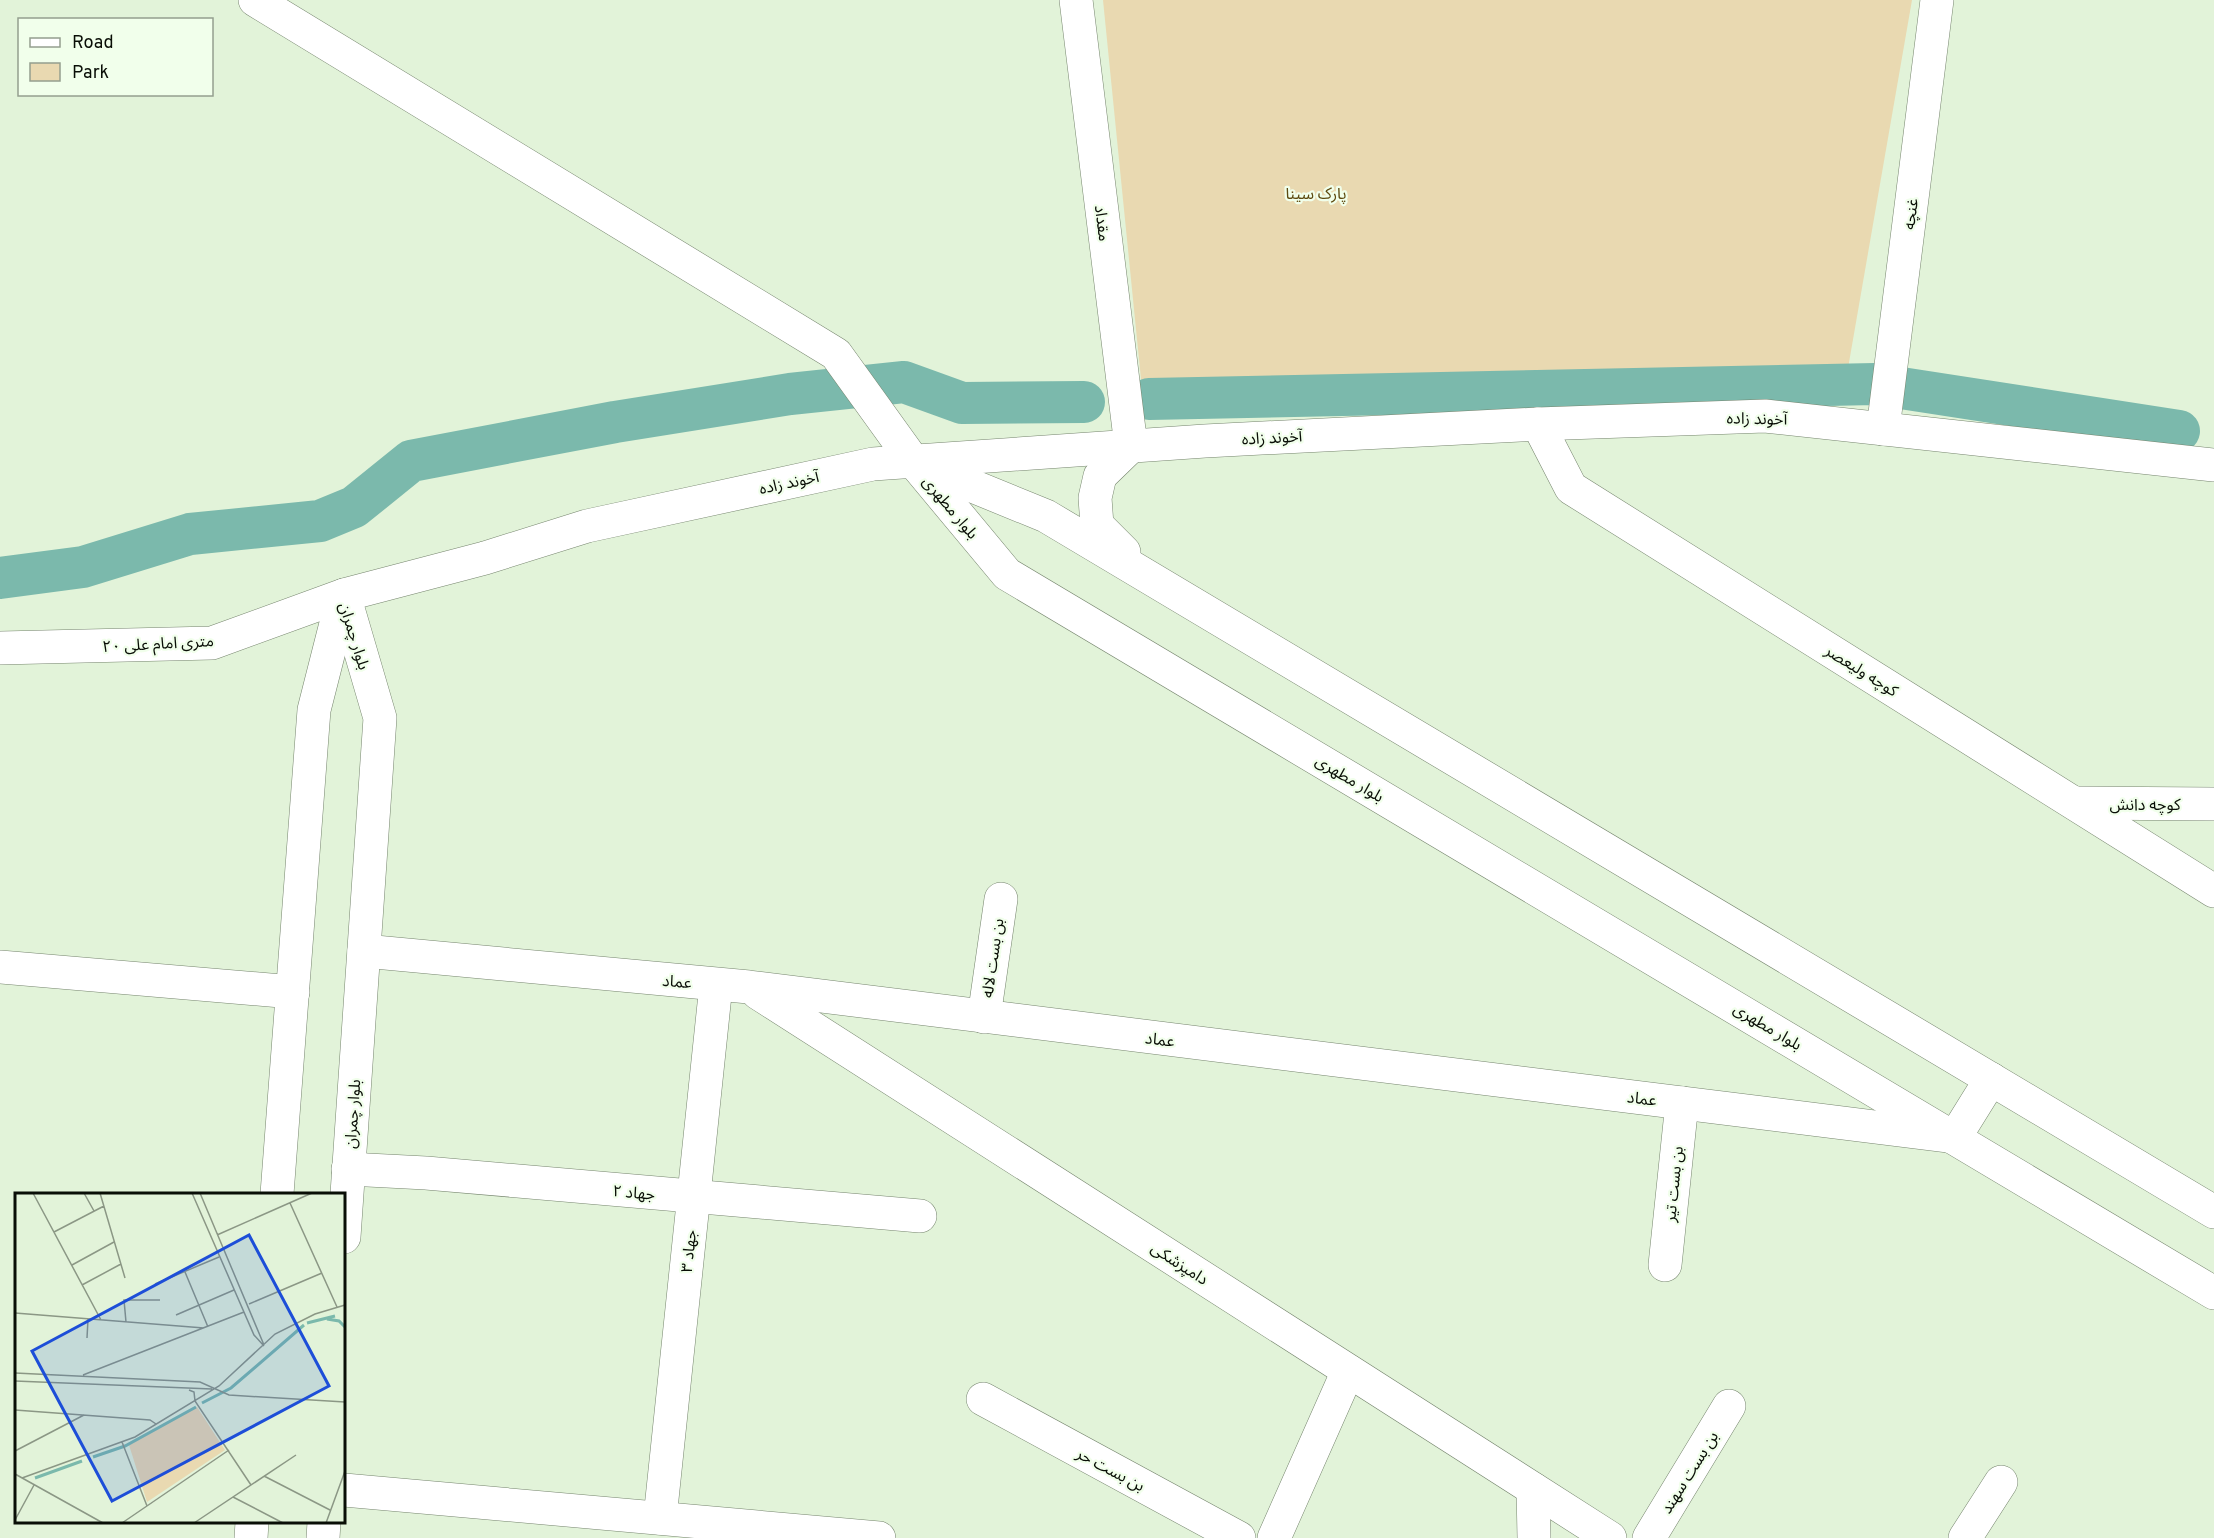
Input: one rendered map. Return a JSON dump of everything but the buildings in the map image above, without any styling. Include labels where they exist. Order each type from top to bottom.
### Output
[{"type":"street","points":[[255,0],[836,354],[913,461]]},
{"type":"street","name":"مقداد","points":[[1076,0],[1131,446]]},
{"type":"street","name":"غنچه","points":[[1883,429],[1937,0]]},
{"type":"street","name":"آخوند زاده","points":[[344,595],[485,558],[587,526],[873,464],[913,461],[1538,423],[1765,416],[2214,465]]},
{"type":"street","name":"کوچه ولیعصر","points":[[1538,423],[1571,488],[2214,891]]},
{"type":"street","points":[[1131,446],[1100,476],[1095,498],[1097,525],[1110,540],[1156,581]]},
{"type":"street","name":"بلوار مطهری","points":[[913,461],[1046,516],[2214,1212]]},
{"type":"street","name":"بلوار مطهری","points":[[913,461],[1007,574],[2214,1293]]},
{"type":"street","name":"۲۰ متری امام علی","points":[[0,648],[212,643],[344,595]]},
{"type":"street","name":"بلوار چمران","points":[[344,595],[380,718],[345,1220]]},
{"type":"street","name":"بلوار چمران","points":[[277,1193],[314,710],[344,595]]},
{"type":"street","name":"کوچه دانش","points":[[2075,804],[2214,804]]},
{"type":"street","name":"بن بست لاله","points":[[984,1017],[1001,899]]},
{"type":"street","name":"عماد","points":[[364,951],[749,987],[1955,1137]]},
{"type":"street","points":[[0,967],[293,992]]},
{"type":"street","name":"جهاد ۳","points":[[660,1518],[716,985]]},
{"type":"street","name":"دامپزشکی","points":[[749,987],[1610,1538]]},
{"type":"street","points":[[1955,1137],[1991,1079]]},
{"type":"street","name":"بن بست تیر","points":[[1665,1265],[1682,1103]]},
{"type":"street","name":"جهاد ۲","points":[[348,1170],[426,1173],[920,1216]]},
{"type":"street","points":[[1274,1538],[1348,1371]]},
{"type":"street","name":"بن بست حر","points":[[983,1399],[1239,1538]]},
{"type":"street","name":"بن بست سهند","points":[[1649,1538],[1730,1406]]},
{"type":"street","points":[[1965,1538],[2001,1482]]},
{"type":"street","points":[[1533,1489],[1534,1538]]},
{"type":"street","points":[[345,1490],[879,1538]]},
{"type":"street","points":[[251,1538],[252,1523]]},
{"type":"street","points":[[323,1538],[324,1523]]},
{"type":"green space","name":"پارک سینا","points":[[1103,0],[1912,0],[1847,374],[1142,389]]},
{"type":"waterway","points":[[0,578],[83,567],[190,534],[320,521],[354,507],[411,461],[615,422],[790,394],[904,382],[962,403],[1084,402]]},
{"type":"waterway","points":[[1149,399],[1875,384],[2179,431]]}]
